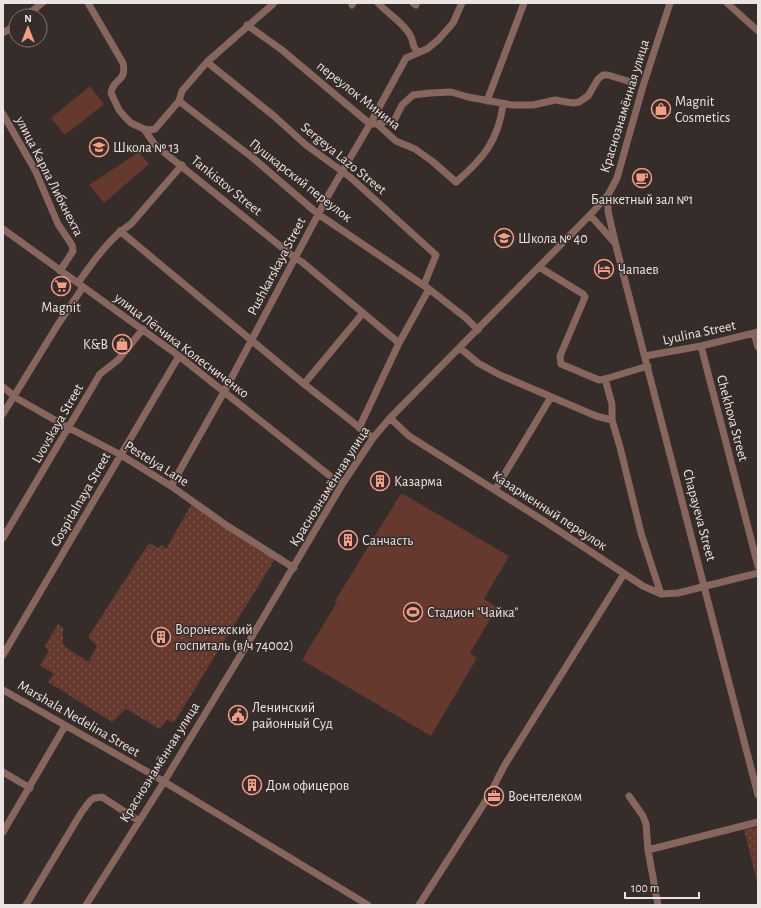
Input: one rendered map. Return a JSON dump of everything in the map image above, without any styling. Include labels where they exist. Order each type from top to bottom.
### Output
[{"type":"street","name":"Tankistov Street","points":[[88,3],[124,63],[125,71],[122,78],[111,89],[111,94],[119,110],[128,120],[144,128],[155,144],[295,258],[302,262],[398,343]]},
{"type":"street","points":[[378,3],[397,20],[410,35],[414,50],[418,52],[427,49],[438,40],[453,23],[462,3]]},
{"type":"street","points":[[487,101],[524,3]]},
{"type":"street","name":"Краснознамённая улица","points":[[86,905],[164,782],[294,568],[343,483],[373,438],[390,418],[478,330],[608,195],[617,178],[643,86],[670,3]]},
{"type":"street","points":[[727,3],[758,32]]},
{"type":"street","points":[[144,128],[149,130],[155,129],[178,101],[182,91],[207,62],[273,4]]},
{"type":"street","name":"переулок Минина","points":[[248,25],[282,50],[396,142],[415,149],[432,161],[456,182],[476,164],[491,145],[502,117],[503,104]]},
{"type":"street","name":"Pushkarskaya Street","points":[[171,486],[224,392],[318,214],[342,172],[374,124],[406,58],[418,52]]},
{"type":"street","name":"Sergeya Lazo Street","points":[[207,62],[274,116],[306,145],[342,172],[350,176],[436,255],[427,287]]},
{"type":"street","points":[[374,124],[395,119],[402,105],[413,95],[451,92],[503,104],[533,105],[555,100],[573,103],[579,102],[588,96],[598,79],[603,75],[608,75],[634,83]]},
{"type":"street","name":"Пушкарский переулок","points":[[178,101],[253,158],[318,214],[427,287],[466,318],[478,330]]},
{"type":"street","name":"улица Карла Либкнехта","points":[[3,114],[35,170],[58,224],[72,245],[73,251],[60,271]]},
{"type":"street","points":[[3,414],[99,254],[120,230],[131,224],[182,165]]},
{"type":"street","name":"Chapayeva Street","points":[[608,195],[608,211],[615,242],[758,795]]},
{"type":"street","points":[[590,215],[615,242]]},
{"type":"street","name":"улица Лётчика Колесниченко","points":[[3,229],[143,329],[330,476],[343,483]]},
{"type":"street","points":[[120,230],[304,384],[373,438]]},
{"type":"street","points":[[539,267],[583,294],[585,297],[560,356],[562,364],[599,380],[648,366]]},
{"type":"street","points":[[359,428],[398,343],[427,287]]},
{"type":"street","points":[[304,384],[363,313]]},
{"type":"street","name":"Lvovskaya Street","points":[[3,538],[100,374],[118,360],[143,329]]},
{"type":"street","points":[[756,333],[758,347]]},
{"type":"street","name":"Lyulina Street","points":[[645,356],[701,346],[756,333]]},
{"type":"street","name":"Chekhova Street","points":[[701,346],[758,566]]},
{"type":"street","points":[[460,348],[478,363],[500,375],[596,416],[612,420]]},
{"type":"street","name":"Gospitalnaya Street","points":[[3,655],[179,356]]},
{"type":"street","points":[[605,379],[612,404],[612,420],[641,533],[661,594]]},
{"type":"street","name":"Pestelya Lane","points":[[3,387],[14,396],[69,428],[121,455],[171,486],[226,525],[294,568]]},
{"type":"street","points":[[495,490],[551,397]]},
{"type":"street","name":"Казарменный переулок","points":[[390,418],[410,436],[643,586],[661,594],[678,593],[758,573]]},
{"type":"street","points":[[419,905],[487,799],[496,784],[496,779],[624,574]]},
{"type":"street","name":"Marshala Nedelina Street","points":[[3,690],[164,782],[368,905]]},
{"type":"street","points":[[3,832],[65,726]]},
{"type":"street","points":[[3,772],[30,788]]},
{"type":"street","points":[[629,796],[643,816],[646,824],[648,850],[658,905]]},
{"type":"street","points":[[26,905],[90,801],[94,798],[102,797],[138,821]]},
{"type":"street","points":[[648,850],[758,822]]},
{"type":"shaded area","points":[[90,86],[104,104],[65,135],[51,118]]},
{"type":"shaded area","points":[[139,152],[149,164],[104,203],[89,185]]},
{"type":"shaded area","name":"Стадион \"Чайка\"","points":[[403,494],[509,556],[484,599],[497,608],[470,653],[477,658],[431,736],[302,660],[337,602],[335,601],[400,495]]},
{"type":"shaded area","points":[[191,505],[275,559],[175,721],[172,722],[167,720],[160,729],[126,709],[112,722],[48,682],[54,674],[40,665],[49,651],[45,646],[58,624],[63,628],[63,645],[88,662],[97,646],[88,637],[149,543],[158,548],[161,545],[166,549]]},
{"type":"shaded area","points":[[758,827],[758,886],[744,830]]},
{"type":"place","name":"Magnit Cosmetics","points":[[661,109]]},
{"type":"place","name":"Школа № 13","points":[[99,147]]},
{"type":"place","name":"Банкетный зал №1","points":[[642,178]]},
{"type":"place","name":"Школа № 40","points":[[504,238]]},
{"type":"place","name":"Чапаев","points":[[604,269]]},
{"type":"place","name":"Magnit","points":[[61,286]]},
{"type":"place","name":"K&B","points":[[122,344]]},
{"type":"place","name":"Казарма","points":[[380,481]]},
{"type":"place","name":"Санчасть","points":[[348,540]]},
{"type":"place","name":"Стадион \"Чайка\"","points":[[413,612]]},
{"type":"place","name":"Воронежский госпиталь (в/ч 74002)","points":[[161,637]]},
{"type":"place","name":"Ленинский районный Суд","points":[[238,715]]},
{"type":"place","name":"Дом офицеров","points":[[252,785]]},
{"type":"place","name":"Воентелеком","points":[[494,796]]}]
